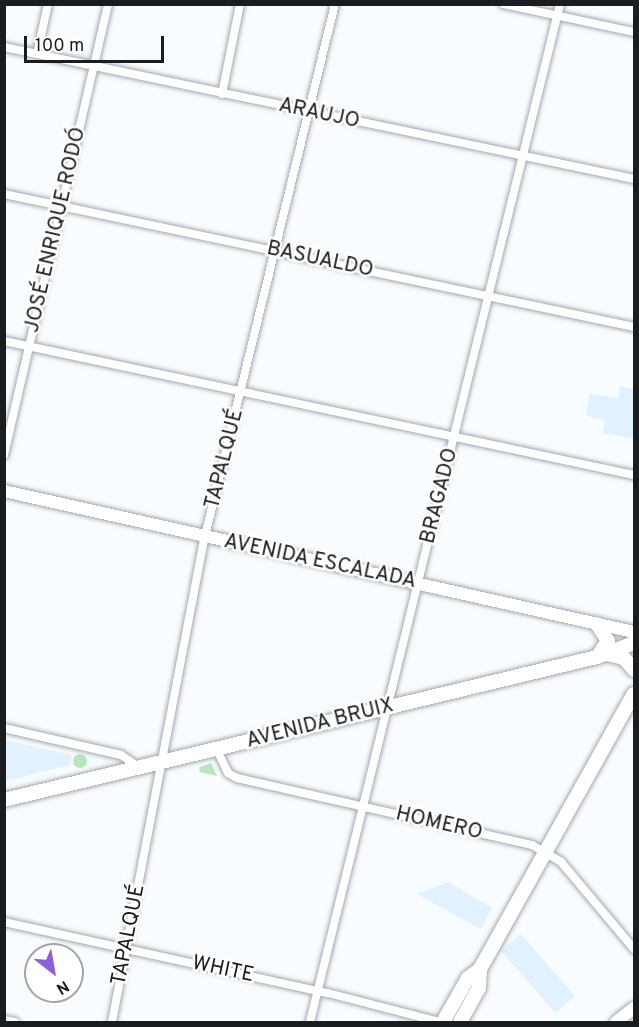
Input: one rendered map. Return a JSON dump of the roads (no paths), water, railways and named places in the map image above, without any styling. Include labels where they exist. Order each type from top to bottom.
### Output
[{"type":"main road","points":[[597,624],[608,641],[602,656],[624,657],[634,670]]},
{"type":"main road","name":"AVENIDA BRUIX","points":[[4,800],[602,656],[634,643]]},
{"type":"main road","points":[[441,1023],[468,978],[480,969],[546,852],[631,699],[634,679]]},
{"type":"main road","points":[[460,1023],[479,988],[480,969]]},
{"type":"street","points":[[37,54],[48,4]]},
{"type":"street","name":"JOSÉ ENRIQUE RODÓ","points":[[4,455],[108,4]]},
{"type":"street","points":[[222,94],[240,4]]},
{"type":"street","name":"TAPALQUÉ","points":[[112,1023],[205,537],[335,4]]},
{"type":"street","points":[[503,4],[634,32]]},
{"type":"street","name":"BRAGADO","points":[[310,1023],[560,4]]},
{"type":"street","name":"ARAUJO","points":[[4,47],[634,179]]},
{"type":"street","name":"BASUALDO","points":[[4,194],[634,327]]},
{"type":"street","points":[[4,341],[634,475]]},
{"type":"street","name":"AVENIDA ESCALADA","points":[[4,491],[634,632]]},
{"type":"street","points":[[4,728],[121,755],[140,768]]},
{"type":"street","name":"HOMERO","points":[[217,750],[228,773],[237,778],[532,845],[561,862],[634,949]]},
{"type":"street","name":"WHITE","points":[[4,922],[318,991],[441,1023]]},
{"type":"street","points":[[616,1023],[634,1008]]},
{"type":"street","points":[[4,1020],[15,1023]]}]
